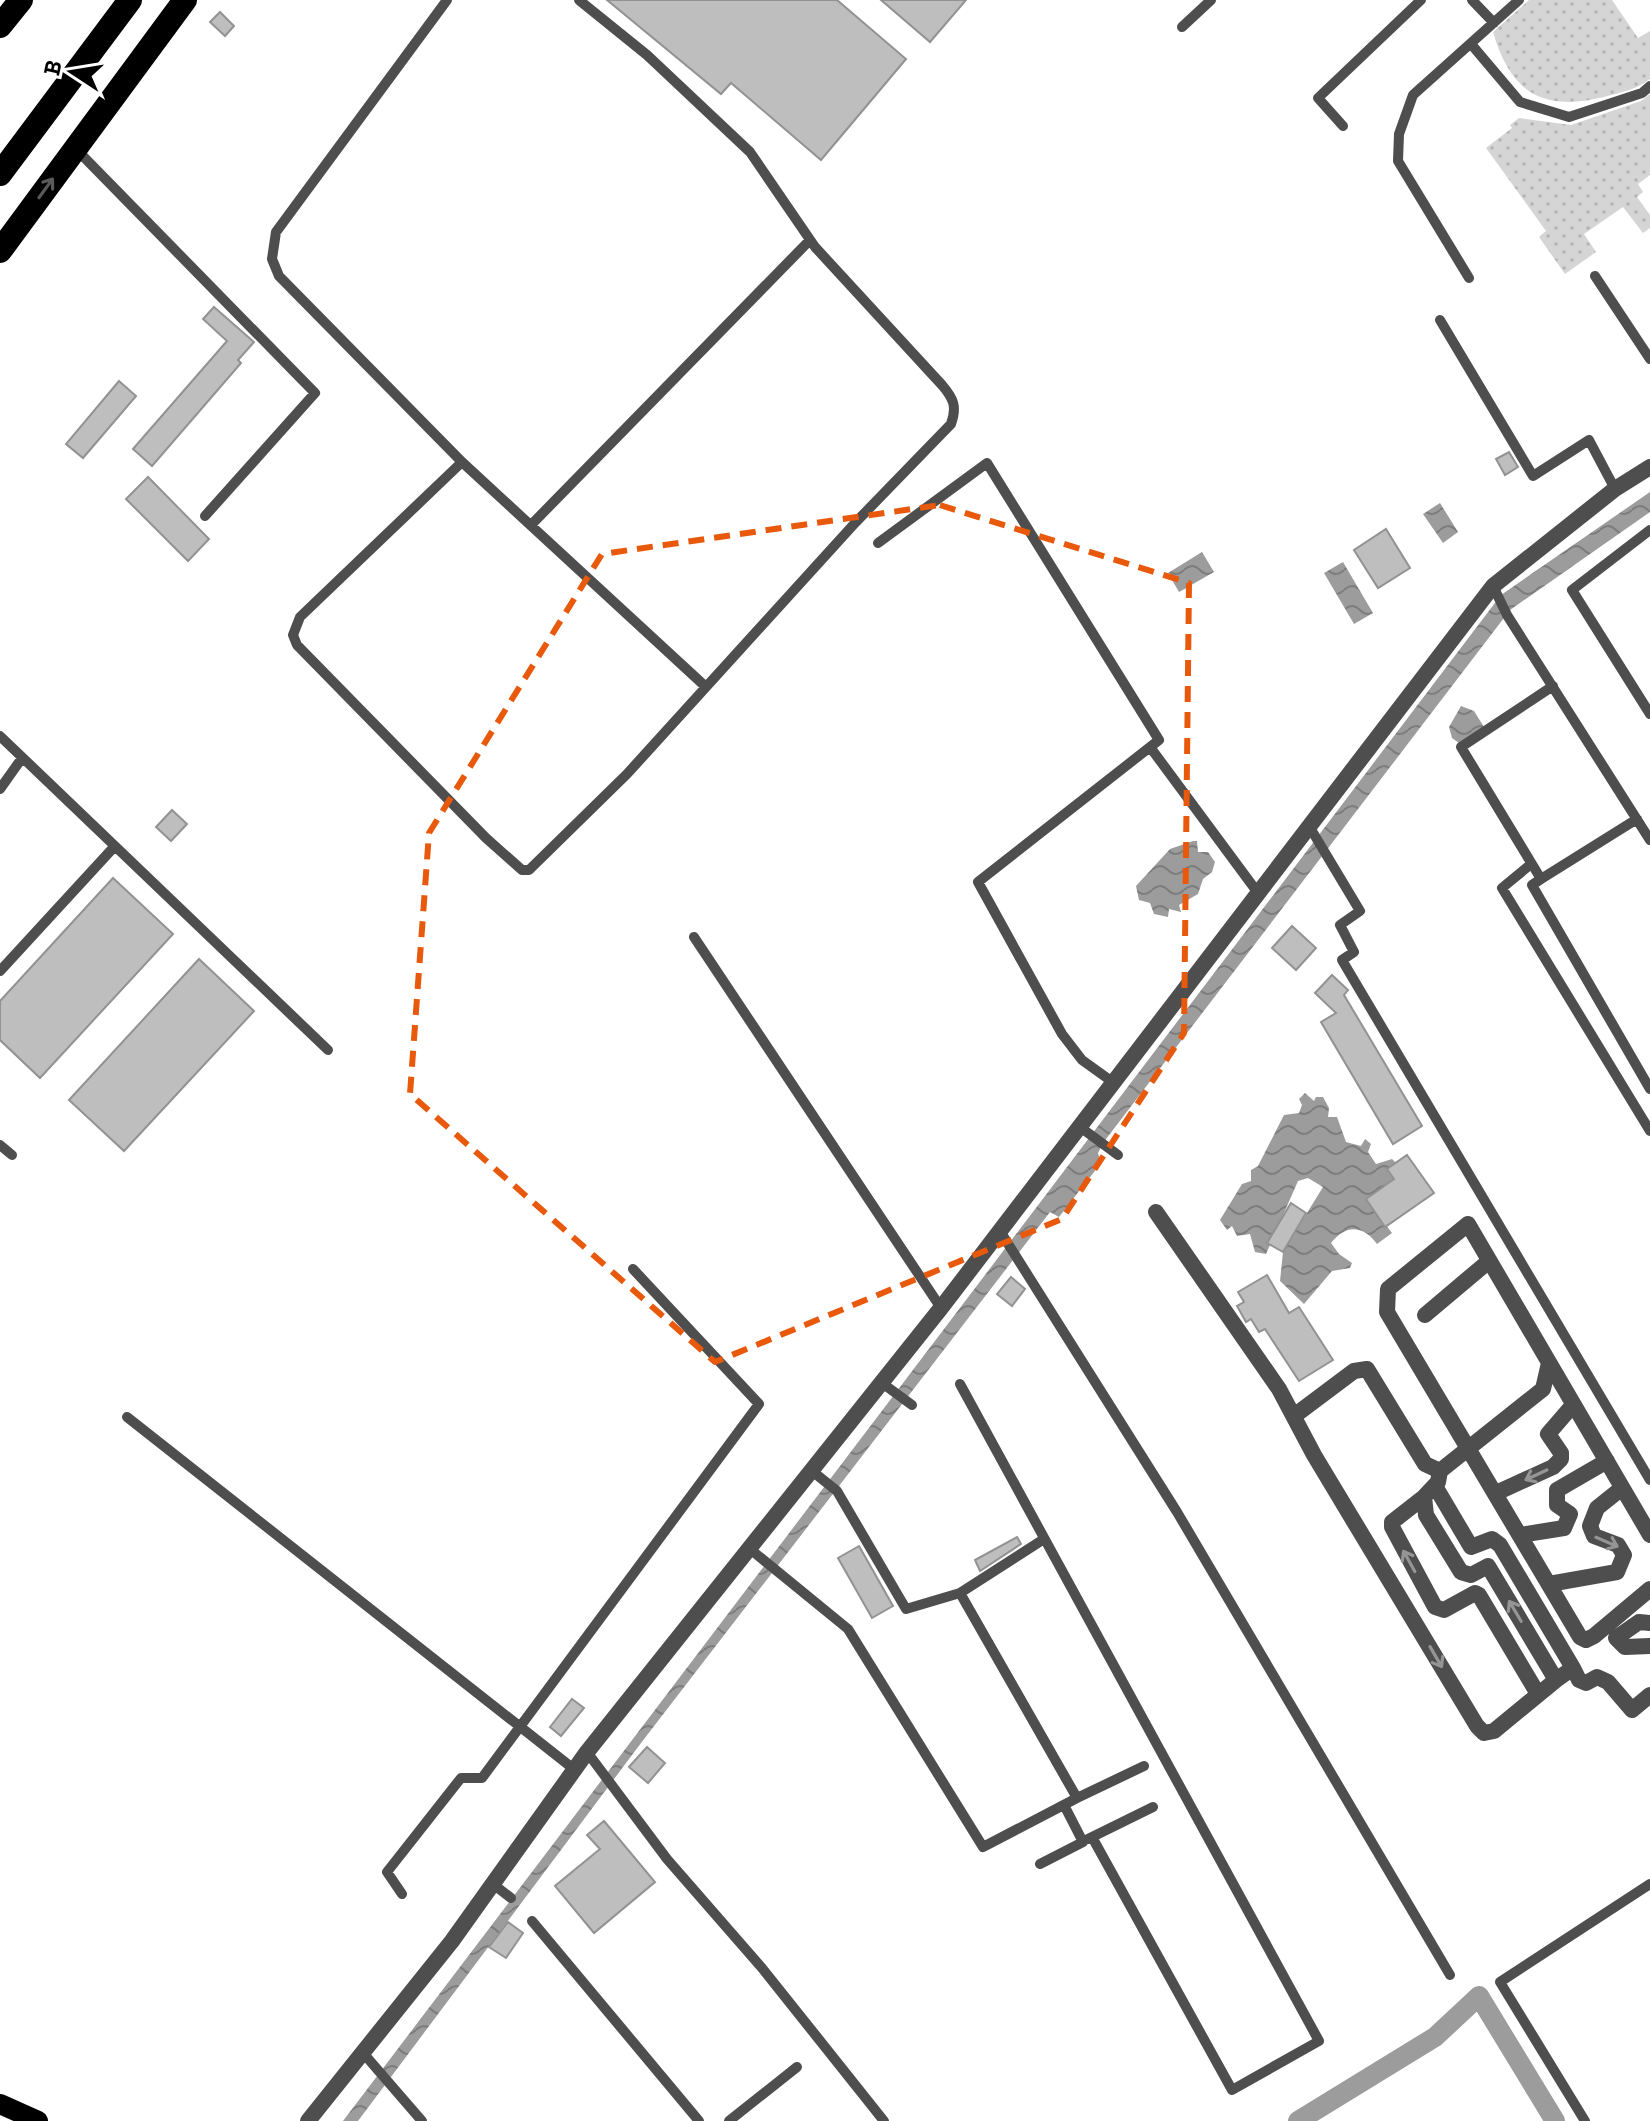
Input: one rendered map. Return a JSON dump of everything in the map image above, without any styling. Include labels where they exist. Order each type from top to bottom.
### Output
[{"type":"highway","points":[[0,26],[21,0]]},
{"type":"highway","points":[[0,174],[130,0]]},
{"type":"highway","points":[[0,251],[185,0]]},
{"type":"main road","points":[[0,2104],[38,2121]]},
{"type":"street","points":[[308,2121],[364,2054],[493,1884],[587,1752],[812,1471],[888,1388],[941,1308],[1004,1238],[1086,1131],[1114,1083],[1258,893],[1312,832],[1496,592],[1615,489],[1650,467]]},
{"type":"street","points":[[1156,1212],[1262,1363],[1477,1726],[1484,1733],[1494,1731],[1573,1668]]},
{"type":"street","points":[[1650,1535],[1468,1224],[1388,1289],[1385,1298],[1387,1312],[1580,1637],[1586,1640],[1650,1589]]},
{"type":"street","points":[[1425,1315],[1489,1261]]},
{"type":"street","points":[[1538,1694],[1479,1595],[1475,1593],[1444,1610],[1435,1607],[1392,1522],[1470,1448],[1543,1389],[1549,1363]]},
{"type":"street","points":[[1294,1416],[1354,1371],[1367,1369],[1471,1547],[1496,1540],[1579,1680],[1586,1683],[1597,1677],[1608,1682],[1632,1710],[1650,1695]]},
{"type":"street","points":[[1543,1389],[1556,1389],[1570,1400]]},
{"type":"street","points":[[1496,1493],[1553,1467],[1561,1459],[1558,1447],[1550,1442],[1548,1434],[1570,1400]]},
{"type":"street","points":[[1520,1535],[1564,1528],[1570,1514],[1557,1505],[1557,1490],[1607,1461]]},
{"type":"street","points":[[1433,1485],[1426,1515],[1461,1572],[1471,1575],[1488,1566],[1556,1680]]},
{"type":"street","points":[[1549,1584],[1617,1572],[1624,1555],[1618,1545],[1594,1536],[1590,1526],[1597,1508],[1622,1488]]},
{"type":"street","points":[[1650,1623],[1639,1622],[1616,1638],[1625,1647],[1650,1646]]},
{"type":"lane","points":[[447,0],[276,232],[272,259],[279,276],[462,462],[706,687]]},
{"type":"lane","points":[[462,462],[300,617],[293,635],[297,645],[486,838],[522,870],[529,870],[627,774],[855,523],[951,424],[955,413],[953,400],[942,385],[810,240],[750,152],[647,55],[579,0]]},
{"type":"lane","points":[[1182,27],[1211,0]]},
{"type":"lane","points":[[1343,126],[1318,98],[1421,0]]},
{"type":"lane","points":[[1472,0],[1494,23]]},
{"type":"lane","points":[[1469,278],[1398,161],[1402,124],[1413,95],[1519,0]]},
{"type":"lane","points":[[1471,44],[1520,102],[1569,117],[1642,93],[1650,86]]},
{"type":"lane","points":[[75,148],[315,393],[205,516]]},
{"type":"lane","points":[[531,525],[810,240]]},
{"type":"lane","points":[[1595,276],[1650,359]]},
{"type":"lane","points":[[1440,320],[1533,476],[1589,440],[1615,489]]},
{"type":"lane","points":[[878,543],[987,463],[1159,740],[978,882],[1062,1034],[1082,1060],[1114,1083]]},
{"type":"lane","points":[[1650,530],[1572,590],[1650,714]]},
{"type":"lane","points":[[1496,592],[1507,615],[1650,840]]},
{"type":"lane","points":[[1541,879],[1461,747],[1553,686]]},
{"type":"lane","points":[[0,736],[328,1050]]},
{"type":"lane","points":[[1150,747],[1258,893]]},
{"type":"lane","points":[[0,789],[22,758]]},
{"type":"lane","points":[[1637,819],[1532,885],[1650,1089]]},
{"type":"lane","points":[[1312,832],[1360,911],[1340,925],[1354,952],[1342,960],[1650,1480]]},
{"type":"lane","points":[[0,971],[114,847]]},
{"type":"lane","points":[[1531,864],[1502,888],[1650,1131]]},
{"type":"lane","points":[[694,937],[941,1308]]},
{"type":"lane","points":[[1086,1131],[1118,1155]]},
{"type":"lane","points":[[0,1145],[12,1155]]},
{"type":"lane","points":[[1004,1238],[1177,1512],[1450,1975]]},
{"type":"lane","points":[[402,1894],[387,1872],[461,1778],[482,1778],[759,1404],[633,1269]]},
{"type":"lane","points":[[960,1384],[1319,2041],[1232,2090],[1087,1839],[1064,1805]]},
{"type":"lane","points":[[888,1388],[909,1403]]},
{"type":"lane","points":[[127,1417],[575,1770]]},
{"type":"lane","points":[[812,1471],[837,1491],[906,1609],[960,1593],[1044,1539]]},
{"type":"lane","points":[[750,1549],[848,1629],[983,1847],[1144,1766]]},
{"type":"lane","points":[[960,1593],[1077,1798]]},
{"type":"lane","points":[[587,1752],[884,2121]]},
{"type":"lane","points":[[1040,1864],[1153,1807]]},
{"type":"lane","points":[[493,1884],[511,1898]]},
{"type":"lane","points":[[1585,2121],[1500,1982],[1650,1884]]},
{"type":"lane","points":[[532,1921],[699,2121]]},
{"type":"lane","points":[[364,2054],[422,2121]]},
{"type":"lane","points":[[729,2121],[797,2067]]},
{"type":"highlighted area","points":[[940,505],[1189,583],[1184,1033],[1062,1219],[715,1362],[410,1094],[429,833],[602,554]]},
{"type":"shaded area","points":[[1529,0],[1612,0],[1638,38],[1650,31],[1650,79],[1628,90],[1582,101],[1563,102],[1532,93],[1509,70],[1493,32]]},
{"type":"shaded area","points":[[1650,94],[1650,175],[1638,184],[1643,192],[1637,197],[1650,215],[1650,228],[1643,233],[1623,207],[1584,234],[1596,252],[1565,274],[1539,237],[1546,231],[1486,148],[1512,128],[1510,125],[1519,118],[1571,125],[1641,101]]},
{"type":"water","points":[[1650,492],[1650,512],[1510,610],[1103,1143],[1098,1153],[1101,1163],[1059,1217],[1050,1212],[641,1743],[358,2121],[343,2121],[1501,595]]},
{"type":"water","points":[[1440,503],[1458,532],[1443,543],[1423,514]]},
{"type":"water","points":[[1202,552],[1214,572],[1179,592],[1168,573]]},
{"type":"water","points":[[1343,562],[1373,613],[1354,624],[1324,573]]},
{"type":"water","points":[[1461,706],[1474,711],[1484,727],[1459,743],[1452,738],[1449,727]]},
{"type":"water","points":[[1197,841],[1198,852],[1208,852],[1215,862],[1212,872],[1203,879],[1198,894],[1179,905],[1181,912],[1169,909],[1168,917],[1154,914],[1150,903],[1139,900],[1136,886],[1170,849]]},
{"type":"water","points":[[1305,1093],[1314,1101],[1316,1097],[1323,1097],[1329,1108],[1328,1117],[1337,1117],[1346,1142],[1361,1146],[1365,1139],[1371,1144],[1368,1152],[1376,1164],[1392,1159],[1396,1163],[1394,1179],[1366,1200],[1392,1233],[1377,1244],[1360,1230],[1343,1232],[1331,1243],[1339,1254],[1352,1263],[1350,1268],[1332,1271],[1304,1304],[1280,1281],[1283,1252],[1323,1187],[1308,1178],[1298,1181],[1266,1254],[1255,1252],[1250,1234],[1237,1236],[1232,1226],[1227,1230],[1220,1220],[1242,1184],[1251,1181],[1251,1170],[1258,1166],[1284,1115],[1299,1113],[1302,1105],[1299,1099]]},
{"type":"building","points":[[607,0],[837,0],[906,59],[821,160],[731,83],[721,94]]},
{"type":"building","points":[[881,0],[966,0],[930,42]]},
{"type":"building","points":[[220,12],[234,26],[225,36],[210,22]]},
{"type":"building","points":[[214,307],[254,342],[238,360],[241,363],[152,466],[133,449],[227,341],[203,319]]},
{"type":"building","points":[[119,381],[136,396],[83,458],[66,444]]},
{"type":"building","points":[[1509,452],[1518,467],[1505,475],[1496,459]]},
{"type":"building","points":[[148,477],[209,539],[188,561],[126,499]]},
{"type":"building","points":[[1386,529],[1410,568],[1378,588],[1354,550]]},
{"type":"building","points":[[172,810],[187,824],[171,841],[156,827]]},
{"type":"building","points":[[113,878],[173,934],[40,1078],[0,1040],[0,1001]]},
{"type":"building","points":[[1292,926],[1316,948],[1296,970],[1272,948]]},
{"type":"building","points":[[199,959],[254,1011],[124,1151],[69,1100]]},
{"type":"building","points":[[1332,975],[1348,990],[1344,995],[1422,1126],[1393,1144],[1321,1022],[1336,1013],[1315,993]]},
{"type":"building","points":[[1407,1155],[1434,1193],[1385,1227],[1366,1199],[1394,1179],[1387,1169]]},
{"type":"building","points":[[1291,1203],[1306,1213],[1283,1252],[1267,1243]]},
{"type":"building","points":[[1267,1275],[1289,1313],[1299,1307],[1333,1360],[1299,1381],[1265,1329],[1259,1332],[1251,1319],[1246,1322],[1237,1306],[1244,1302],[1238,1292]]},
{"type":"building","points":[[1011,1277],[1025,1289],[1012,1306],[997,1294]]},
{"type":"building","points":[[1017,1537],[1021,1544],[980,1571],[975,1560]]},
{"type":"building","points":[[859,1546],[893,1606],[872,1618],[838,1558]]},
{"type":"building","points":[[572,1699],[584,1708],[561,1736],[550,1727]]},
{"type":"building","points":[[647,1747],[665,1763],[648,1783],[629,1767]]},
{"type":"building","points":[[604,1821],[655,1882],[594,1933],[555,1886],[600,1849],[587,1835]]},
{"type":"building","points":[[508,1922],[523,1933],[506,1958],[489,1947]]},
{"type":"waterway","points":[[1298,2121],[1435,2037],[1479,1996],[1555,2121]]}]
